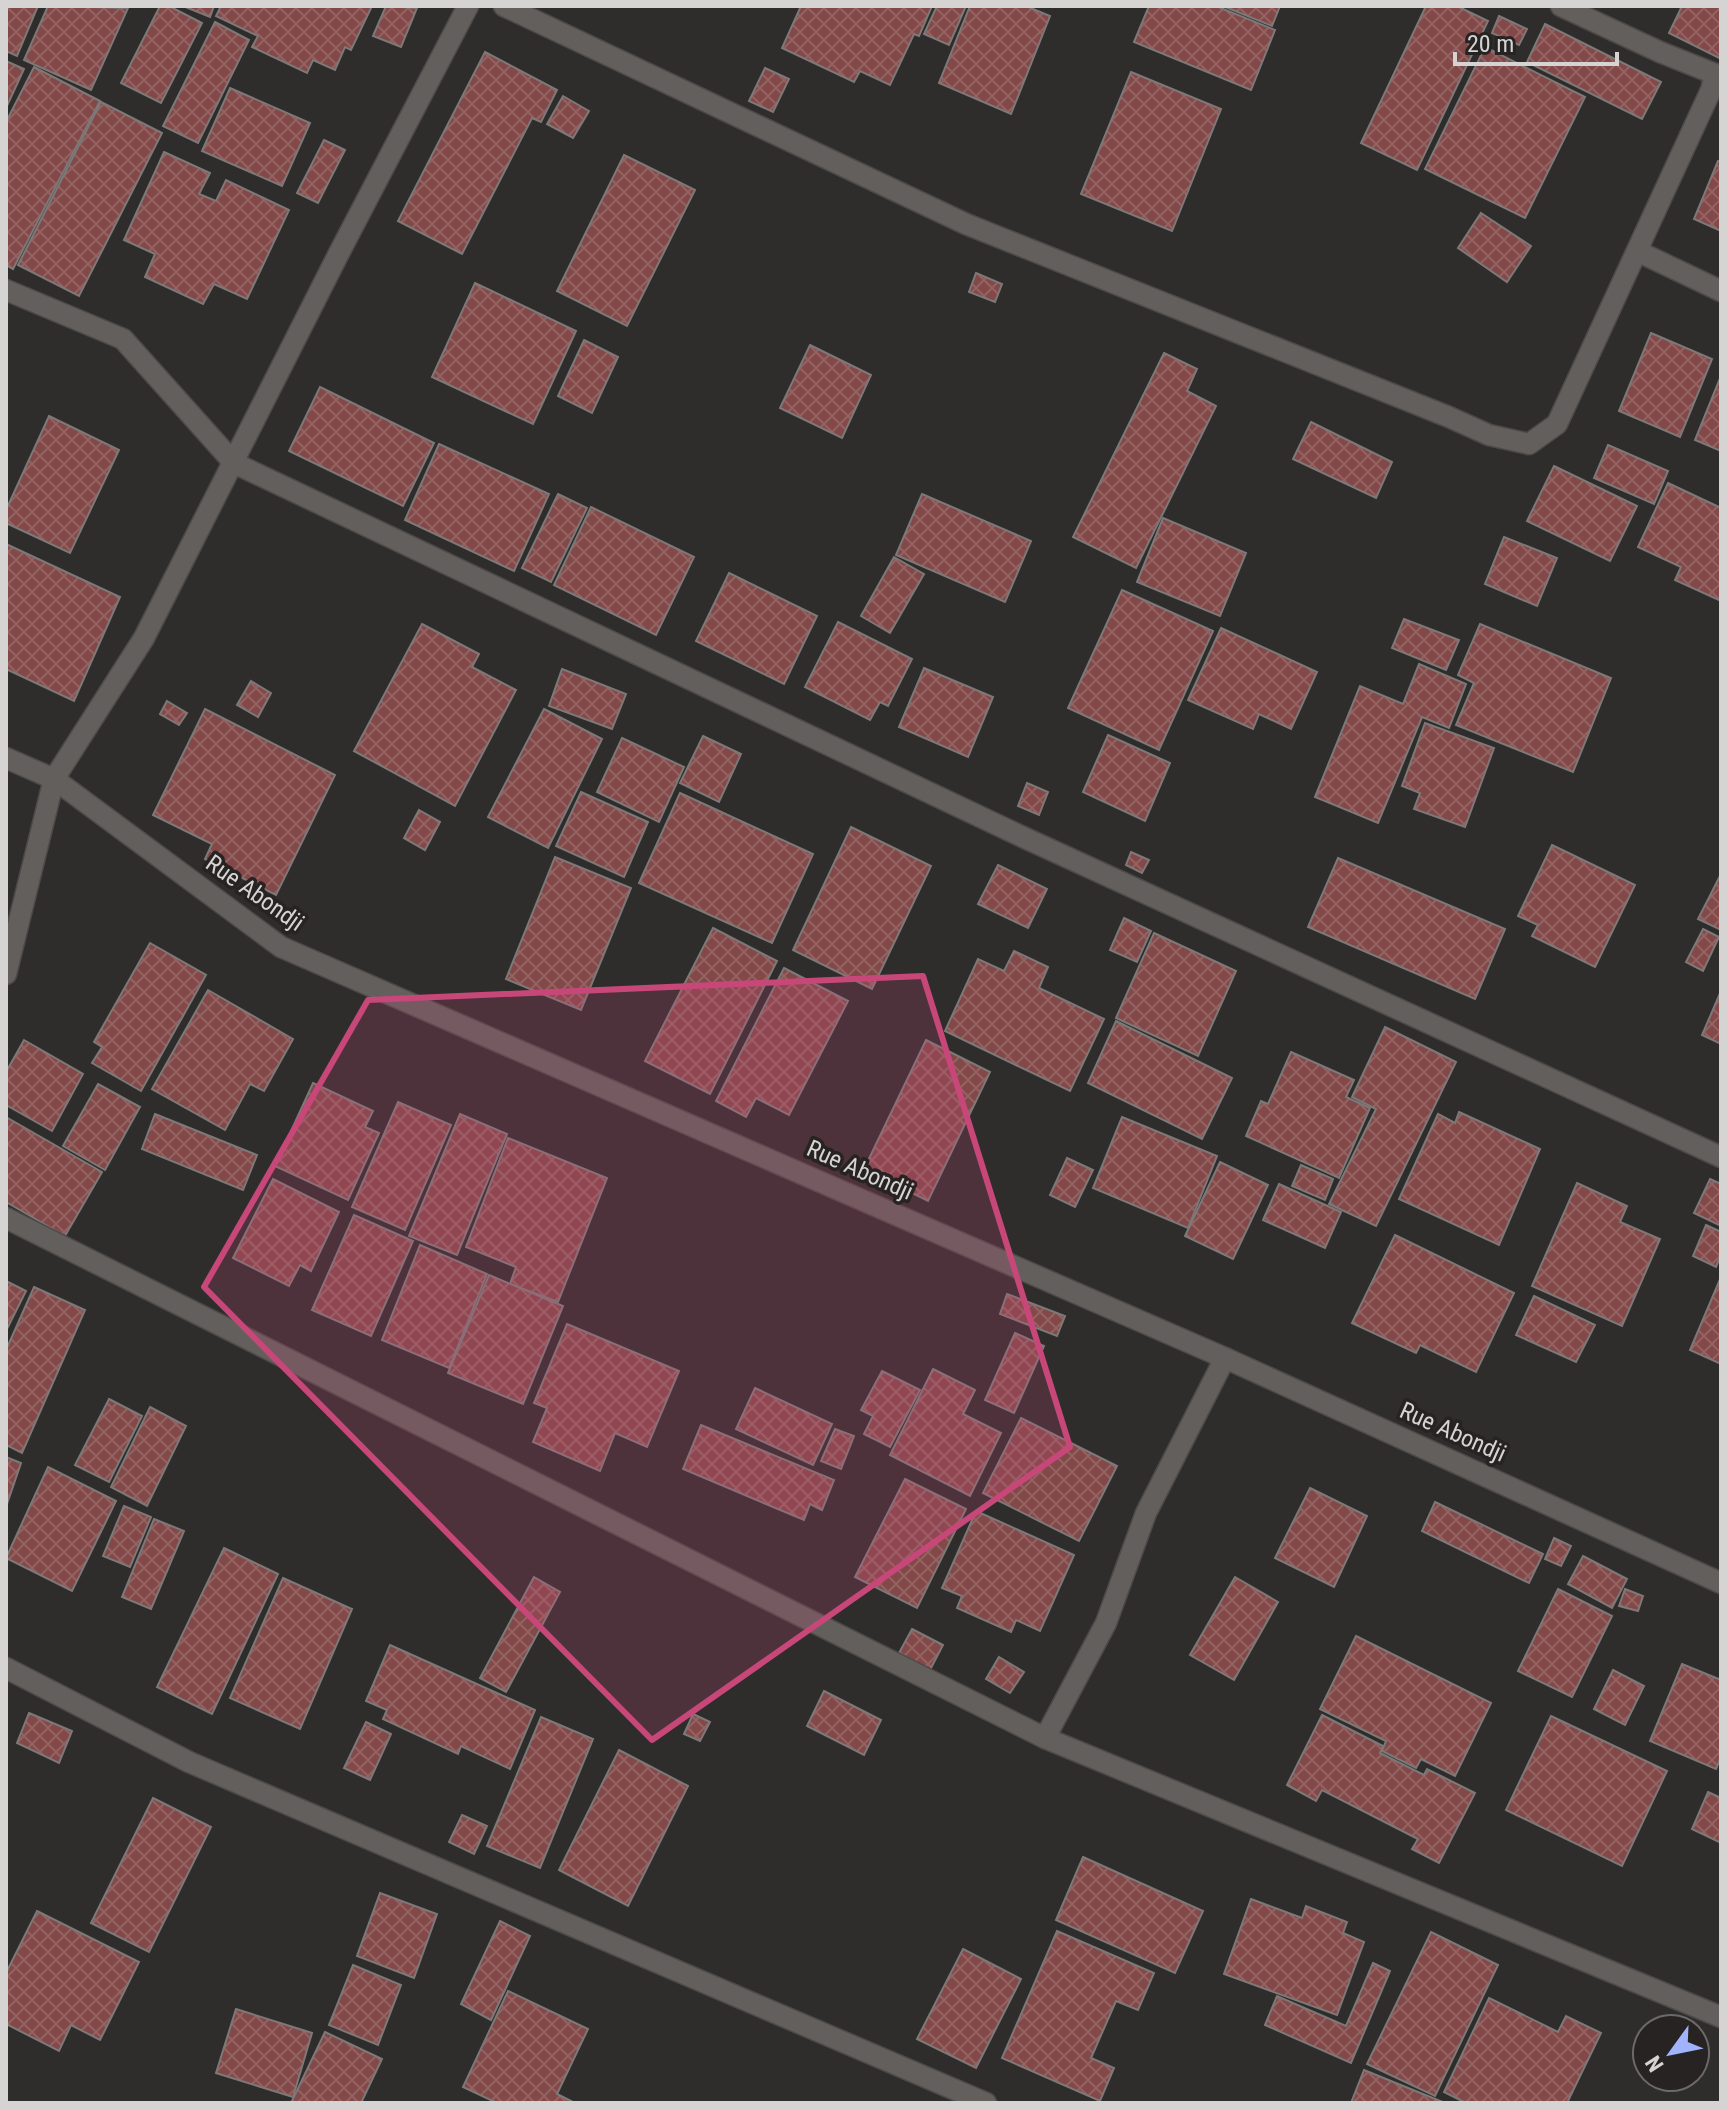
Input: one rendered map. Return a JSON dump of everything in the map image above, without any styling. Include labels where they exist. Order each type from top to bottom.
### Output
[{"type":"street","points":[[6,974],[54,779],[144,638],[468,6]]},
{"type":"street","points":[[504,6],[966,224],[1489,435],[1529,444],[1557,424],[1711,90],[1715,74],[1561,6]]},
{"type":"street","points":[[1637,251],[1721,291]]},
{"type":"street","points":[[6,290],[123,339],[234,463],[1025,838],[1721,1157]]},
{"type":"street","name":"Rue Abondji","points":[[6,758],[54,779],[281,947],[1225,1358],[1721,1583]]},
{"type":"street","points":[[6,1218],[1045,1738],[1721,2017]]},
{"type":"street","points":[[1045,1738],[1106,1623],[1146,1513],[1225,1358]]},
{"type":"street","points":[[6,1668],[189,1762],[986,2103]]},
{"type":"highlighted area","points":[[923,976],[1070,1447],[652,1740],[204,1287],[368,1000]]},
{"type":"building","points":[[6,6],[38,6],[17,56],[6,51]]},
{"type":"building","points":[[48,6],[128,8],[91,90],[24,60]]},
{"type":"building","points":[[160,6],[169,6],[202,23],[161,103],[121,83]]},
{"type":"building","points":[[183,6],[214,6],[210,17]]},
{"type":"building","points":[[221,6],[372,6],[351,50],[345,47],[335,70],[313,60],[307,73],[252,47],[258,36],[216,16]]},
{"type":"building","points":[[386,6],[417,8],[401,47],[373,36]]},
{"type":"building","points":[[801,6],[932,6],[919,36],[914,34],[890,85],[860,71],[854,82],[782,48]]},
{"type":"building","points":[[937,6],[966,6],[949,45],[924,34]]},
{"type":"building","points":[[970,6],[1026,6],[1050,16],[1011,114],[939,83]]},
{"type":"building","points":[[1149,6],[1216,6],[1275,30],[1251,90],[1134,42]]},
{"type":"building","points":[[1223,6],[1280,6],[1272,26]]},
{"type":"building","points":[[1426,6],[1457,6],[1488,21],[1417,170],[1361,143]]},
{"type":"building","points":[[1682,6],[1721,6],[1721,59],[1669,33]]},
{"type":"building","points":[[1499,16],[1527,29],[1519,45],[1492,33]]},
{"type":"building","points":[[215,22],[249,40],[198,143],[163,126]]},
{"type":"building","points":[[1545,24],[1661,82],[1642,119],[1527,62]]},
{"type":"building","points":[[1485,47],[1585,97],[1525,218],[1425,169]]},
{"type":"building","points":[[485,52],[557,90],[541,122],[532,118],[462,254],[398,221]]},
{"type":"building","points":[[6,61],[24,69],[6,108]]},
{"type":"building","points":[[34,67],[100,101],[13,269],[6,265],[6,122]]},
{"type":"building","points":[[765,68],[789,79],[773,112],[749,101]]},
{"type":"building","points":[[1131,72],[1221,109],[1172,231],[1081,194]]},
{"type":"building","points":[[230,88],[310,123],[282,186],[202,151]]},
{"type":"building","points":[[563,96],[589,111],[573,138],[547,124]]},
{"type":"building","points":[[101,102],[162,133],[79,296],[18,265]]},
{"type":"building","points":[[324,140],[345,150],[318,203],[297,193]]},
{"type":"building","points":[[164,152],[210,173],[199,194],[216,201],[226,180],[289,210],[247,299],[214,284],[203,304],[145,277],[155,254],[124,240]]},
{"type":"building","points":[[624,155],[695,190],[627,326],[557,291]]},
{"type":"building","points":[[1718,161],[1721,162],[1721,231],[1694,219]]},
{"type":"building","points":[[1481,213],[1531,246],[1507,282],[1458,248]]},
{"type":"building","points":[[976,273],[1002,284],[995,302],[969,292]]},
{"type":"building","points":[[475,283],[576,331],[533,424],[432,377]]},
{"type":"building","points":[[1651,333],[1712,359],[1680,437],[1619,411]]},
{"type":"building","points":[[584,340],[618,357],[592,413],[558,396]]},
{"type":"building","points":[[810,345],[871,375],[842,438],[780,408]]},
{"type":"building","points":[[1164,353],[1197,369],[1187,391],[1216,406],[1136,568],[1073,537]]},
{"type":"building","points":[[1721,376],[1721,451],[1695,440]]},
{"type":"building","points":[[320,387],[434,443],[403,506],[289,451]]},
{"type":"building","points":[[49,416],[119,450],[70,553],[6,523],[6,510]]},
{"type":"building","points":[[1311,422],[1392,462],[1376,498],[1293,459]]},
{"type":"building","points":[[439,444],[549,494],[514,571],[405,520]]},
{"type":"building","points":[[1608,445],[1668,471],[1654,504],[1594,478]]},
{"type":"building","points":[[1554,466],[1637,506],[1610,561],[1527,521]]},
{"type":"building","points":[[1668,483],[1721,508],[1721,601],[1675,580],[1681,567],[1638,547]]},
{"type":"building","points":[[558,494],[587,508],[551,582],[522,568]]},
{"type":"building","points":[[922,494],[1031,541],[1005,602],[896,555]]},
{"type":"building","points":[[591,507],[694,557],[656,635],[554,585]]},
{"type":"building","points":[[1163,518],[1246,553],[1220,616],[1137,582]]},
{"type":"building","points":[[1504,537],[1557,558],[1537,606],[1485,584]]},
{"type":"building","points":[[6,544],[120,597],[74,701],[6,669]]},
{"type":"building","points":[[894,557],[924,574],[890,633],[861,616]]},
{"type":"building","points":[[729,573],[817,616],[784,684],[696,641]]},
{"type":"building","points":[[1122,590],[1213,631],[1159,750],[1068,708]]},
{"type":"building","points":[[1404,619],[1459,640],[1446,670],[1392,648]]},
{"type":"building","points":[[838,622],[912,659],[888,706],[880,702],[870,720],[805,687]]},
{"type":"building","points":[[422,624],[479,654],[472,667],[516,690],[455,806],[354,751]]},
{"type":"building","points":[[1480,624],[1611,678],[1573,772],[1456,725],[1474,683],[1458,675]]},
{"type":"building","points":[[1221,628],[1317,672],[1291,729],[1259,714],[1253,729],[1188,700]]},
{"type":"building","points":[[1419,664],[1466,684],[1449,728],[1422,717],[1378,823],[1315,797],[1360,686],[1403,704]]},
{"type":"building","points":[[924,668],[993,697],[968,757],[899,727]]},
{"type":"building","points":[[562,669],[626,694],[612,729],[549,706]]},
{"type":"building","points":[[251,681],[271,693],[258,717],[237,705]]},
{"type":"building","points":[[167,701],[187,713],[179,725],[160,714]]},
{"type":"building","points":[[205,709],[335,775],[276,895],[205,859],[212,844],[153,815]]},
{"type":"building","points":[[544,709],[602,739],[548,848],[488,817]]},
{"type":"building","points":[[1425,723],[1494,748],[1465,827],[1414,809],[1420,793],[1402,786]]},
{"type":"building","points":[[1108,735],[1170,763],[1145,821],[1083,792]]},
{"type":"building","points":[[703,736],[741,754],[719,802],[680,783]]},
{"type":"building","points":[[622,738],[684,767],[659,822],[597,792]]},
{"type":"building","points":[[1027,783],[1048,792],[1039,815],[1018,806]]},
{"type":"building","points":[[581,792],[648,822],[624,877],[556,846]]},
{"type":"building","points":[[680,793],[813,854],[772,943],[639,883]]},
{"type":"building","points":[[419,810],[440,822],[425,850],[404,838]]},
{"type":"building","points":[[851,827],[931,866],[872,989],[793,950]]},
{"type":"building","points":[[1552,845],[1635,885],[1595,967],[1532,936],[1538,925],[1518,916]]},
{"type":"building","points":[[1131,852],[1149,860],[1142,873],[1126,865]]},
{"type":"building","points":[[555,857],[631,888],[581,1010],[506,979]]},
{"type":"building","points":[[1338,858],[1505,929],[1475,999],[1308,927]]},
{"type":"building","points":[[998,865],[1047,889],[1028,928],[978,904]]},
{"type":"building","points":[[1721,874],[1721,930],[1698,919]]},
{"type":"building","points":[[1124,918],[1151,931],[1137,962],[1110,950]]},
{"type":"building","points":[[713,928],[777,961],[710,1094],[645,1061]]},
{"type":"building","points":[[1703,929],[1719,937],[1703,971],[1686,962]]},
{"type":"building","points":[[1154,933],[1236,971],[1198,1056],[1116,1018]]},
{"type":"building","points":[[150,943],[206,975],[141,1091],[92,1063],[102,1047],[94,1042]]},
{"type":"building","points":[[1014,951],[1048,967],[1039,988],[1104,1019],[1070,1091],[945,1031],[978,959],[1004,971]]},
{"type":"building","points":[[784,968],[848,1001],[789,1115],[756,1098],[746,1117],[716,1101]]},
{"type":"building","points":[[208,990],[293,1039],[264,1091],[250,1084],[225,1130],[152,1089]]},
{"type":"building","points":[[1721,991],[1721,1044],[1702,1035]]},
{"type":"building","points":[[1116,1021],[1232,1078],[1202,1139],[1088,1083]]},
{"type":"building","points":[[1385,1027],[1456,1062],[1376,1226],[1329,1204],[1376,1109],[1352,1097]]},
{"type":"building","points":[[24,1040],[83,1074],[52,1131],[6,1105],[6,1072]]},
{"type":"building","points":[[926,1040],[990,1072],[928,1201],[864,1169]]},
{"type":"building","points":[[1291,1052],[1354,1080],[1346,1097],[1370,1108],[1339,1178],[1246,1136],[1261,1101],[1268,1104]]},
{"type":"building","points":[[313,1083],[373,1111],[365,1127],[379,1133],[348,1200],[275,1166]]},
{"type":"building","points":[[98,1084],[140,1107],[105,1170],[63,1146]]},
{"type":"building","points":[[398,1102],[451,1125],[405,1230],[352,1207]]},
{"type":"building","points":[[1459,1112],[1540,1149],[1499,1245],[1399,1199],[1438,1114],[1455,1123]]},
{"type":"building","points":[[155,1114],[257,1155],[243,1190],[142,1149]]},
{"type":"building","points":[[460,1114],[507,1134],[457,1255],[409,1236]]},
{"type":"building","points":[[6,1117],[102,1172],[65,1236],[6,1202]]},
{"type":"building","points":[[1122,1117],[1217,1156],[1188,1228],[1093,1188]]},
{"type":"building","points":[[508,1138],[607,1178],[558,1302],[510,1284],[516,1267],[466,1247]]},
{"type":"building","points":[[1067,1158],[1093,1170],[1075,1207],[1050,1195]]},
{"type":"building","points":[[1220,1162],[1268,1185],[1233,1259],[1185,1236]]},
{"type":"building","points":[[1301,1165],[1333,1179],[1325,1200],[1292,1186]]},
{"type":"building","points":[[273,1179],[339,1212],[311,1271],[300,1265],[289,1286],[233,1258]]},
{"type":"building","points":[[1710,1179],[1721,1184],[1721,1226],[1694,1213]]},
{"type":"building","points":[[1577,1183],[1627,1206],[1620,1222],[1660,1239],[1622,1326],[1532,1286]]},
{"type":"building","points":[[1279,1184],[1341,1212],[1325,1248],[1263,1220]]},
{"type":"building","points":[[354,1215],[413,1241],[371,1336],[312,1310]]},
{"type":"building","points":[[1706,1225],[1721,1232],[1721,1255],[1716,1267],[1693,1256]]},
{"type":"building","points":[[1395,1235],[1514,1293],[1476,1372],[1420,1345],[1416,1353],[1352,1323]]},
{"type":"building","points":[[420,1245],[487,1274],[449,1368],[382,1340]]},
{"type":"building","points":[[489,1275],[563,1306],[523,1404],[448,1373]]},
{"type":"building","points":[[1721,1277],[1721,1364],[1690,1350]]},
{"type":"building","points":[[6,1281],[26,1291],[6,1331]]},
{"type":"building","points":[[34,1287],[85,1310],[22,1453],[6,1445],[6,1350]]},
{"type":"building","points":[[1007,1294],[1065,1316],[1057,1336],[1000,1314]]},
{"type":"building","points":[[1534,1296],[1595,1325],[1576,1362],[1516,1335]]},
{"type":"building","points":[[567,1324],[679,1371],[647,1447],[615,1433],[600,1471],[533,1442],[547,1408],[534,1403]]},
{"type":"building","points":[[1015,1333],[1044,1346],[1014,1413],[985,1400]]},
{"type":"building","points":[[933,1369],[975,1390],[963,1414],[1001,1433],[970,1496],[890,1455]]},
{"type":"building","points":[[882,1371],[920,1390],[890,1447],[864,1434],[873,1416],[861,1410]]},
{"type":"building","points":[[755,1388],[832,1424],[813,1465],[736,1429]]},
{"type":"building","points":[[109,1399],[142,1416],[109,1482],[75,1465]]},
{"type":"building","points":[[150,1407],[186,1426],[147,1506],[111,1487]]},
{"type":"building","points":[[1021,1418],[1117,1466],[1079,1541],[983,1493]]},
{"type":"building","points":[[701,1425],[834,1480],[822,1510],[810,1504],[804,1520],[683,1469]]},
{"type":"building","points":[[835,1429],[854,1436],[841,1469],[821,1461]]},
{"type":"building","points":[[6,1457],[21,1463],[6,1507]]},
{"type":"building","points":[[48,1467],[116,1501],[72,1591],[6,1558]]},
{"type":"building","points":[[905,1479],[966,1509],[917,1608],[855,1577]]},
{"type":"building","points":[[1310,1488],[1367,1516],[1334,1587],[1275,1558]]},
{"type":"building","points":[[1435,1502],[1543,1554],[1529,1583],[1422,1531]]},
{"type":"building","points":[[124,1506],[151,1517],[130,1567],[103,1556]]},
{"type":"building","points":[[976,1511],[1074,1555],[1040,1631],[1016,1620],[1011,1632],[957,1608],[962,1596],[942,1588]]},
{"type":"building","points":[[154,1519],[184,1531],[151,1609],[122,1597]]},
{"type":"building","points":[[1554,1538],[1571,1546],[1561,1566],[1545,1559]]},
{"type":"building","points":[[224,1548],[278,1574],[212,1714],[157,1687]]},
{"type":"building","points":[[1583,1556],[1627,1579],[1612,1608],[1568,1584]]},
{"type":"building","points":[[534,1577],[560,1592],[506,1692],[480,1678]]},
{"type":"building","points":[[1235,1577],[1278,1602],[1234,1680],[1190,1655]]},
{"type":"building","points":[[283,1578],[352,1609],[300,1729],[230,1698]]},
{"type":"building","points":[[1558,1589],[1612,1616],[1572,1697],[1518,1671]]},
{"type":"building","points":[[1625,1589],[1643,1596],[1638,1611],[1619,1606]]},
{"type":"building","points":[[912,1629],[943,1645],[930,1670],[899,1653]]},
{"type":"building","points":[[1356,1636],[1491,1703],[1455,1776],[1421,1759],[1416,1768],[1382,1751],[1386,1741],[1320,1709]]},
{"type":"building","points":[[390,1645],[535,1710],[510,1769],[461,1746],[458,1754],[383,1719],[387,1710],[366,1701]]},
{"type":"building","points":[[999,1657],[1024,1672],[1010,1693],[986,1679]]},
{"type":"building","points":[[1682,1664],[1721,1680],[1721,1757],[1716,1769],[1650,1741]]},
{"type":"building","points":[[1613,1670],[1644,1686],[1625,1725],[1594,1709]]},
{"type":"building","points":[[824,1691],[881,1720],[864,1755],[807,1726]]},
{"type":"building","points":[[29,1713],[72,1731],[59,1763],[17,1743]]},
{"type":"building","points":[[693,1714],[710,1722],[700,1741],[684,1734]]},
{"type":"building","points":[[1322,1715],[1383,1746],[1380,1753],[1424,1775],[1427,1769],[1475,1793],[1439,1863],[1412,1849],[1418,1839],[1322,1790],[1316,1801],[1287,1785]]},
{"type":"building","points":[[1551,1716],[1667,1771],[1622,1866],[1506,1810]]},
{"type":"building","points":[[541,1717],[593,1739],[540,1868],[487,1846]]},
{"type":"building","points":[[366,1722],[391,1734],[370,1780],[344,1768]]},
{"type":"building","points":[[619,1750],[688,1786],[628,1906],[559,1870]]},
{"type":"building","points":[[1708,1792],[1721,1798],[1721,1843],[1692,1829]]},
{"type":"building","points":[[153,1798],[211,1827],[149,1952],[91,1923]]},
{"type":"building","points":[[462,1815],[487,1826],[474,1854],[449,1842]]},
{"type":"building","points":[[1083,1857],[1203,1911],[1175,1973],[1056,1920]]},
{"type":"building","points":[[380,1893],[437,1914],[414,1978],[357,1956]]},
{"type":"building","points":[[1251,1899],[1302,1918],[1306,1906],[1347,1922],[1343,1933],[1364,1942],[1337,2015],[1224,1974]]},
{"type":"building","points":[[37,1911],[139,1962],[100,2040],[71,2025],[59,2051],[6,2024],[6,1973]]},
{"type":"building","points":[[500,1921],[530,1936],[491,2020],[461,2004]]},
{"type":"building","points":[[1057,1931],[1154,1973],[1138,2010],[1116,2001],[1091,2058],[1114,2068],[1100,2101],[1002,2058]]},
{"type":"building","points":[[1431,1932],[1498,1965],[1435,2096],[1367,2064]]},
{"type":"building","points":[[963,1949],[1021,1979],[976,2068],[917,2039]]},
{"type":"building","points":[[1373,1963],[1390,1971],[1351,2063],[1265,2025],[1277,1996],[1346,2026]]},
{"type":"building","points":[[353,1965],[401,1985],[378,2045],[329,2025]]},
{"type":"building","points":[[508,1991],[588,2029],[557,2094],[575,2103],[497,2103],[463,2087]]},
{"type":"building","points":[[1489,1998],[1558,2032],[1566,2016],[1601,2033],[1567,2103],[1466,2103],[1444,2092]]},
{"type":"building","points":[[236,2009],[312,2033],[293,2097],[216,2073]]},
{"type":"building","points":[[325,2032],[382,2059],[361,2103],[291,2103]]},
{"type":"building","points":[[1364,2070],[1445,2103],[1351,2103]]}]
